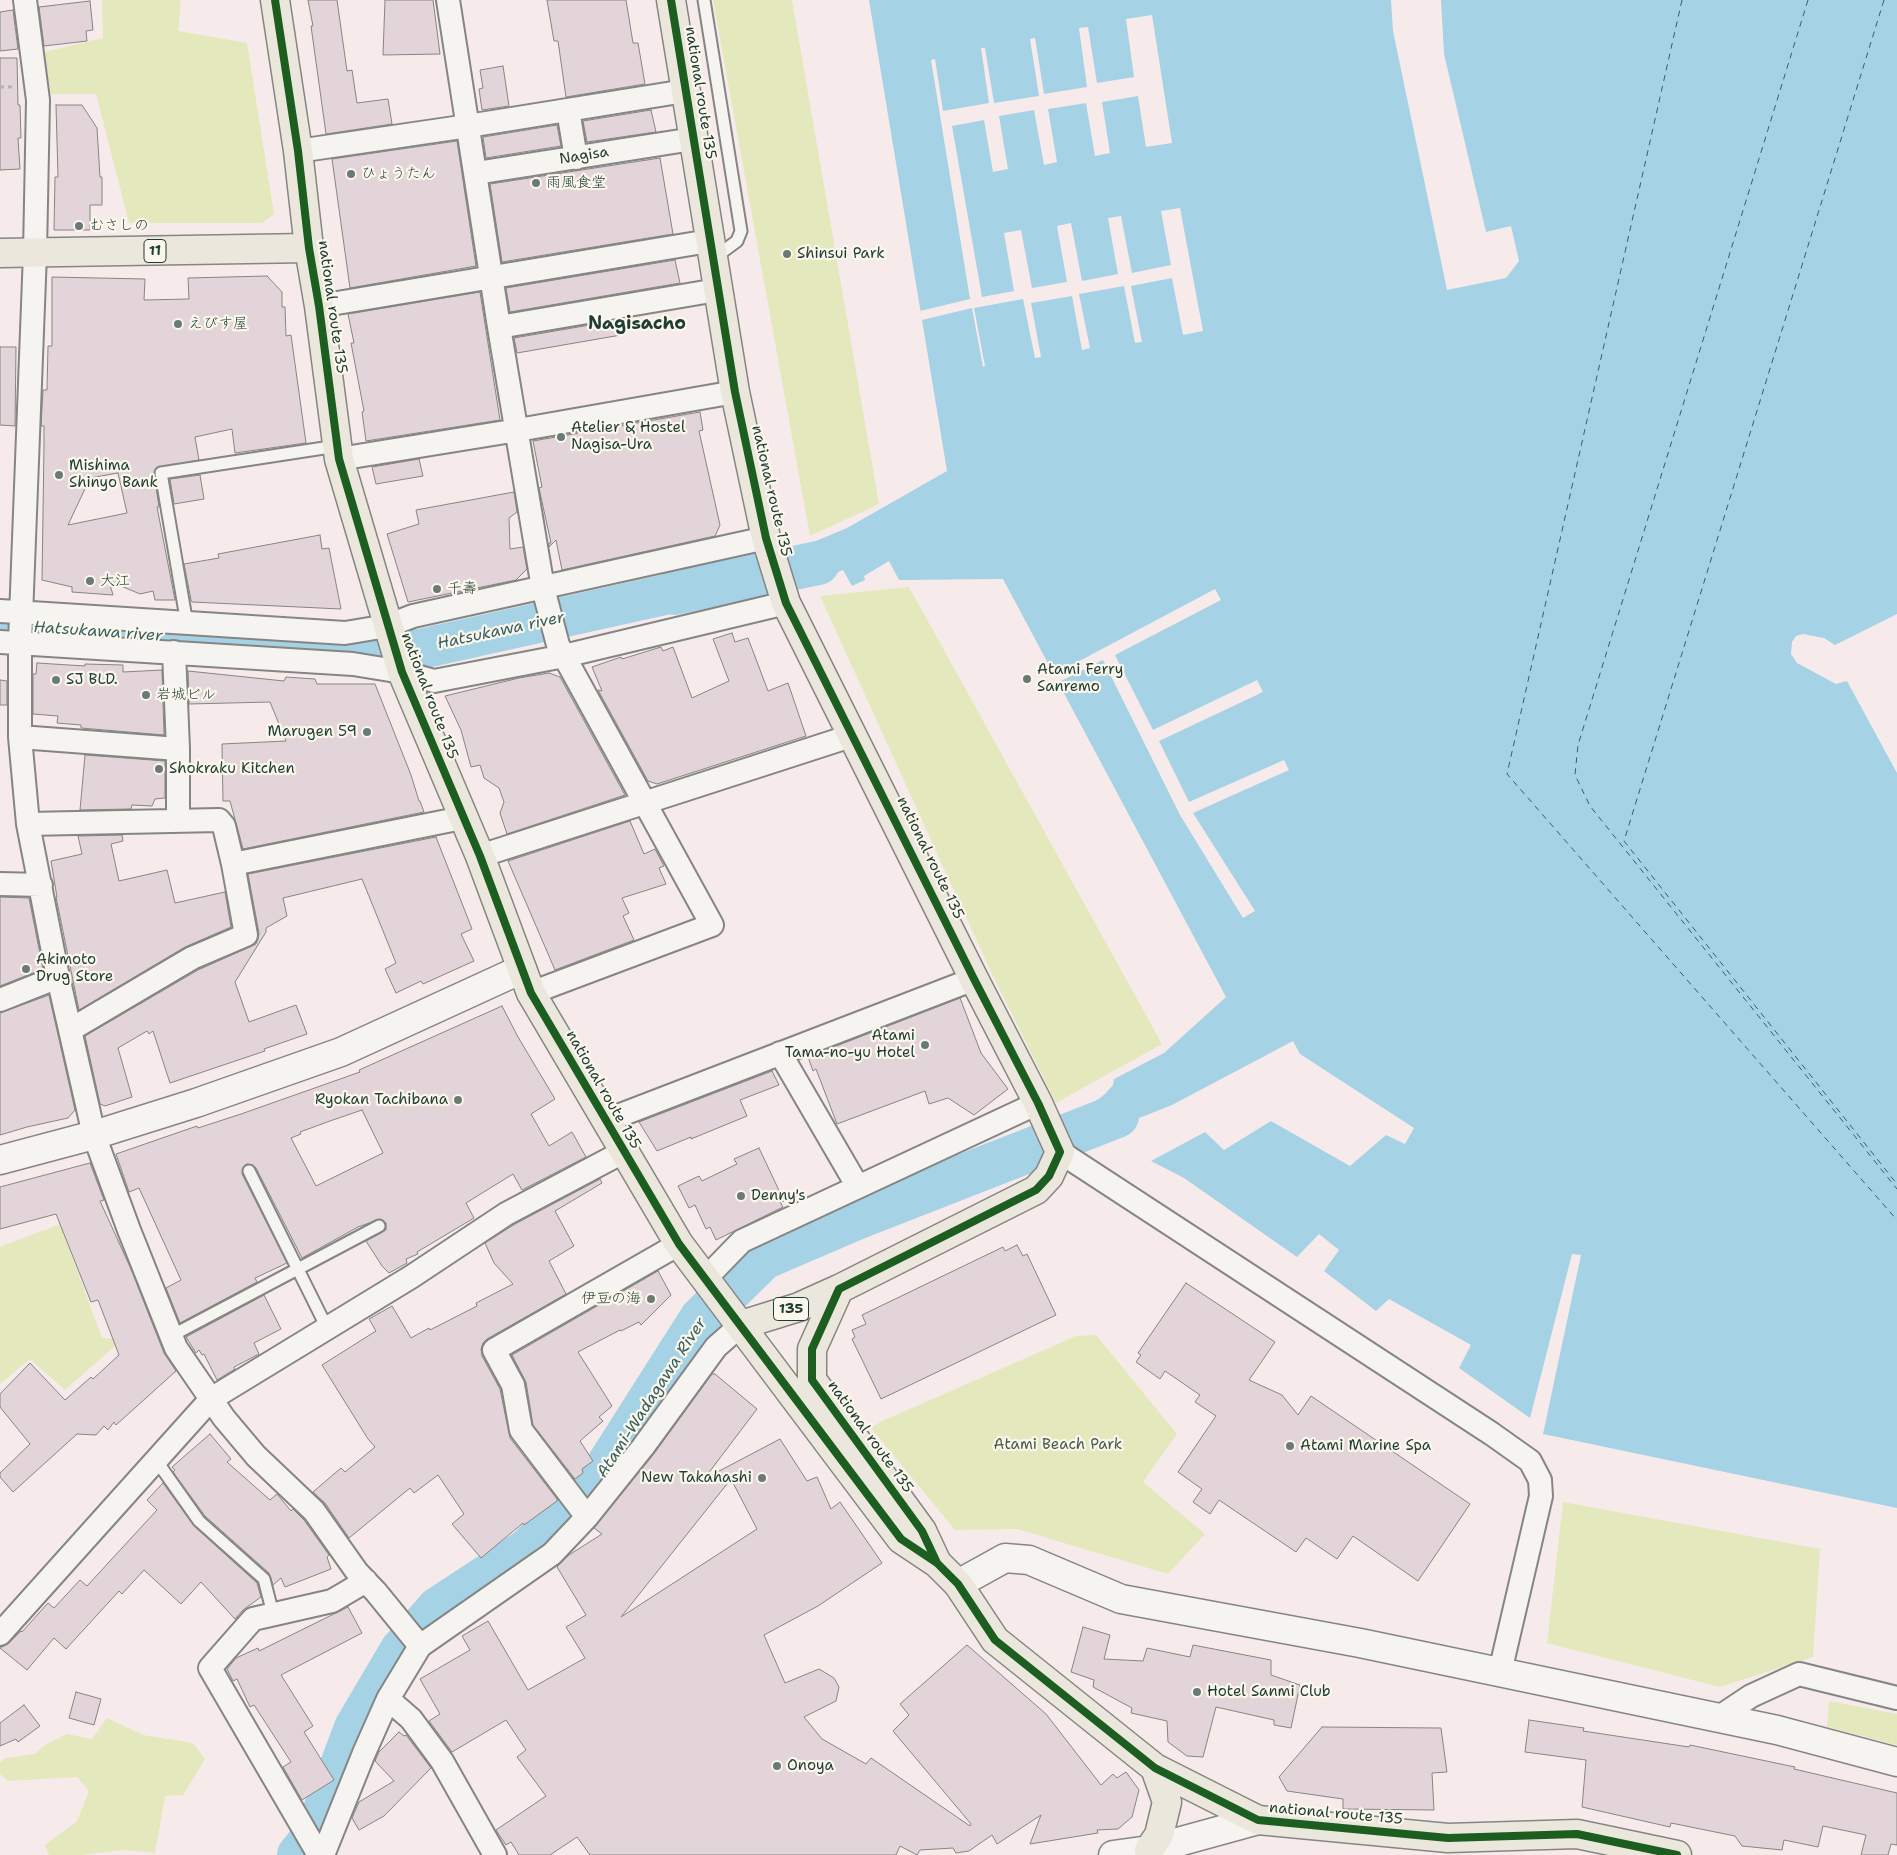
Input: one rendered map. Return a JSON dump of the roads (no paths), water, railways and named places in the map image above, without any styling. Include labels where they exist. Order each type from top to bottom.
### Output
[{"type":"main road","name":"national route 135","points":[[275,0],[298,151],[309,248],[319,306],[338,452],[387,626],[402,672],[462,818],[480,856],[526,981],[623,1152],[679,1244],[707,1282]]},
{"type":"main road","name":"national route 135","points":[[671,0],[735,392],[766,538],[786,603],[1038,1103],[1060,1152]]},
{"type":"main road","name":"11","points":[[0,253],[309,248]]},
{"type":"main road","name":"135","points":[[707,1282],[740,1325],[799,1307],[840,1289],[1036,1190],[1050,1176],[1060,1152]]},
{"type":"main road","name":"national route 135","points":[[840,1289],[812,1350],[812,1380],[922,1531],[937,1563]]},
{"type":"main road","name":"national route 135","points":[[740,1325],[901,1539],[937,1563],[958,1584],[995,1640],[1155,1768],[1258,1820],[1448,1838],[1577,1834],[1677,1855]]},
{"type":"main road","points":[[1149,1850],[1158,1835],[1167,1802],[1155,1768]]},
{"type":"street","points":[[25,0],[38,100],[35,253],[22,612],[10,642],[28,824],[58,977],[94,1135],[128,1230],[176,1348],[224,1418],[256,1456],[314,1511],[357,1572],[420,1646]]},
{"type":"street","points":[[0,1160],[94,1135],[196,1103],[341,1052],[526,981],[712,925],[561,650],[543,588],[518,430],[499,327],[448,0]]},
{"type":"street","points":[[298,151],[685,91]]},
{"type":"street","points":[[568,110],[576,158]]},
{"type":"street","name":"Nagisa","points":[[476,173],[693,139]]},
{"type":"street","points":[[319,306],[492,278],[711,251]]},
{"type":"street","points":[[499,327],[717,290]]},
{"type":"street","points":[[338,452],[518,430],[735,392]]},
{"type":"street","points":[[0,610],[187,624],[345,633],[387,626],[413,616],[766,538]]},
{"type":"street","points":[[10,642],[353,664],[402,672],[434,681],[561,650],[786,603]]},
{"type":"street","points":[[174,652],[178,749],[178,821]]},
{"type":"street","points":[[480,856],[854,736]]},
{"type":"street","points":[[20,737],[178,749]]},
{"type":"street","points":[[233,864],[462,818]]},
{"type":"street","points":[[28,824],[219,820],[224,826],[233,864],[246,935],[192,958],[70,1030]]},
{"type":"street","points":[[0,884],[41,885]]},
{"type":"street","points":[[0,1000],[58,977]]},
{"type":"street","points":[[605,1121],[974,979]]},
{"type":"street","points":[[780,1053],[858,1187]]},
{"type":"street","points":[[707,1282],[742,1241],[1038,1103]]},
{"type":"street","points":[[0,1634],[212,1399],[411,1277],[506,1214],[623,1152]]},
{"type":"street","points":[[1060,1152],[1476,1423],[1530,1461],[1540,1480],[1541,1496],[1500,1672]]},
{"type":"street","points":[[580,1508],[521,1430],[513,1385],[494,1350],[679,1244]]},
{"type":"street","points":[[323,1855],[388,1699],[420,1646],[552,1554],[580,1508],[643,1447],[716,1347],[740,1325]]},
{"type":"street","points":[[958,1584],[1004,1558],[1029,1560],[1121,1599],[1360,1643],[1777,1730],[1897,1762]]},
{"type":"street","points":[[318,1855],[210,1668],[253,1619],[332,1601],[366,1581]]},
{"type":"street","points":[[1718,1718],[1751,1696],[1799,1674],[1897,1698]]},
{"type":"street","points":[[388,1699],[411,1719],[442,1761],[495,1855]]},
{"type":"street","points":[[1114,1855],[1149,1850],[1258,1820]]},
{"type":"lane","points":[[704,0],[741,231],[737,241],[711,251]]},
{"type":"lane","points":[[187,624],[161,473],[338,452]]},
{"type":"lane","points":[[249,1171],[327,1328]]},
{"type":"lane","points":[[171,1336],[379,1226]]},
{"type":"lane","points":[[156,1460],[199,1521],[264,1579],[273,1614]]},
{"type":"water","points":[[869,0],[1897,0],[1897,614],[1835,645],[1824,638],[1803,634],[1796,636],[1792,642],[1791,654],[1797,663],[1836,684],[1847,681],[1897,773],[1897,1508],[1543,1434],[1581,1255],[1572,1254],[1530,1418],[1459,1368],[1471,1345],[1389,1299],[1376,1311],[1324,1271],[1339,1250],[1319,1234],[1297,1257],[1184,1178],[1151,1161],[1205,1132],[1224,1150],[1271,1121],[1350,1166],[1386,1135],[1405,1144],[1414,1128],[1300,1054],[1293,1041],[1172,1105],[1086,1139],[1073,1115],[1105,1094],[1113,1085],[1114,1079],[1164,1053],[1226,997],[1003,579],[899,580],[889,561],[864,576],[865,580],[852,586],[843,570],[815,582],[804,546],[847,528],[947,471]]},
{"type":"water","points":[[727,560],[739,599],[432,667],[0,634],[0,614],[418,629]]},
{"type":"waterway","name":"Hatsukawa river","points":[[675,593],[818,563]]},
{"type":"waterway","name":"Atami-Wadagawa River","points":[[299,1855],[316,1834],[356,1728],[402,1650],[438,1609],[528,1550],[598,1481],[701,1319],[763,1258],[856,1218],[1117,1116]]},
{"type":"place","name":"ひょうたん","points":[[351,174]]},
{"type":"place","name":"雨風食堂","points":[[536,183]]},
{"type":"place","name":"むさしの","points":[[79,226]]},
{"type":"place","name":"Shinsui Park","points":[[787,254]]},
{"type":"place","name":"えびす屋","points":[[178,324]]},
{"type":"place","name":"Atelier & Hostel Nagisa-Ura","points":[[561,437]]},
{"type":"place","name":"Mishima Shinyo Bank","points":[[59,475]]},
{"type":"place","name":"大江","points":[[90,581]]},
{"type":"place","name":"千壽","points":[[437,589]]},
{"type":"place","name":"Atami Ferry Sanremo","points":[[1027,679]]},
{"type":"place","name":"SJ BLD.","points":[[56,680]]},
{"type":"place","name":"岩城ビル","points":[[146,695]]},
{"type":"place","name":"Marugen 59","points":[[367,732]]},
{"type":"place","name":"Shokraku Kitchen","points":[[159,769]]},
{"type":"place","name":"Akimoto Drug Store","points":[[26,969]]},
{"type":"place","name":"Atami Tama-no-yu Hotel","points":[[925,1045]]},
{"type":"place","name":"Ryokan Tachibana","points":[[458,1100]]},
{"type":"place","name":"Denny's","points":[[741,1196]]},
{"type":"place","name":"伊豆の海","points":[[651,1299]]},
{"type":"place","name":"Atami Marine Spa","points":[[1290,1446]]},
{"type":"place","name":"New Takahashi","points":[[762,1478]]},
{"type":"place","name":"Hotel Sanmi Club","points":[[1197,1692]]},
{"type":"place","name":"Onoya","points":[[777,1766]]},
{"type":"district","name":"Nagisacho","points":[[637,324]]},
{"type":"park label","name":"Atami Beach Park","points":[[1058,1445]]}]
